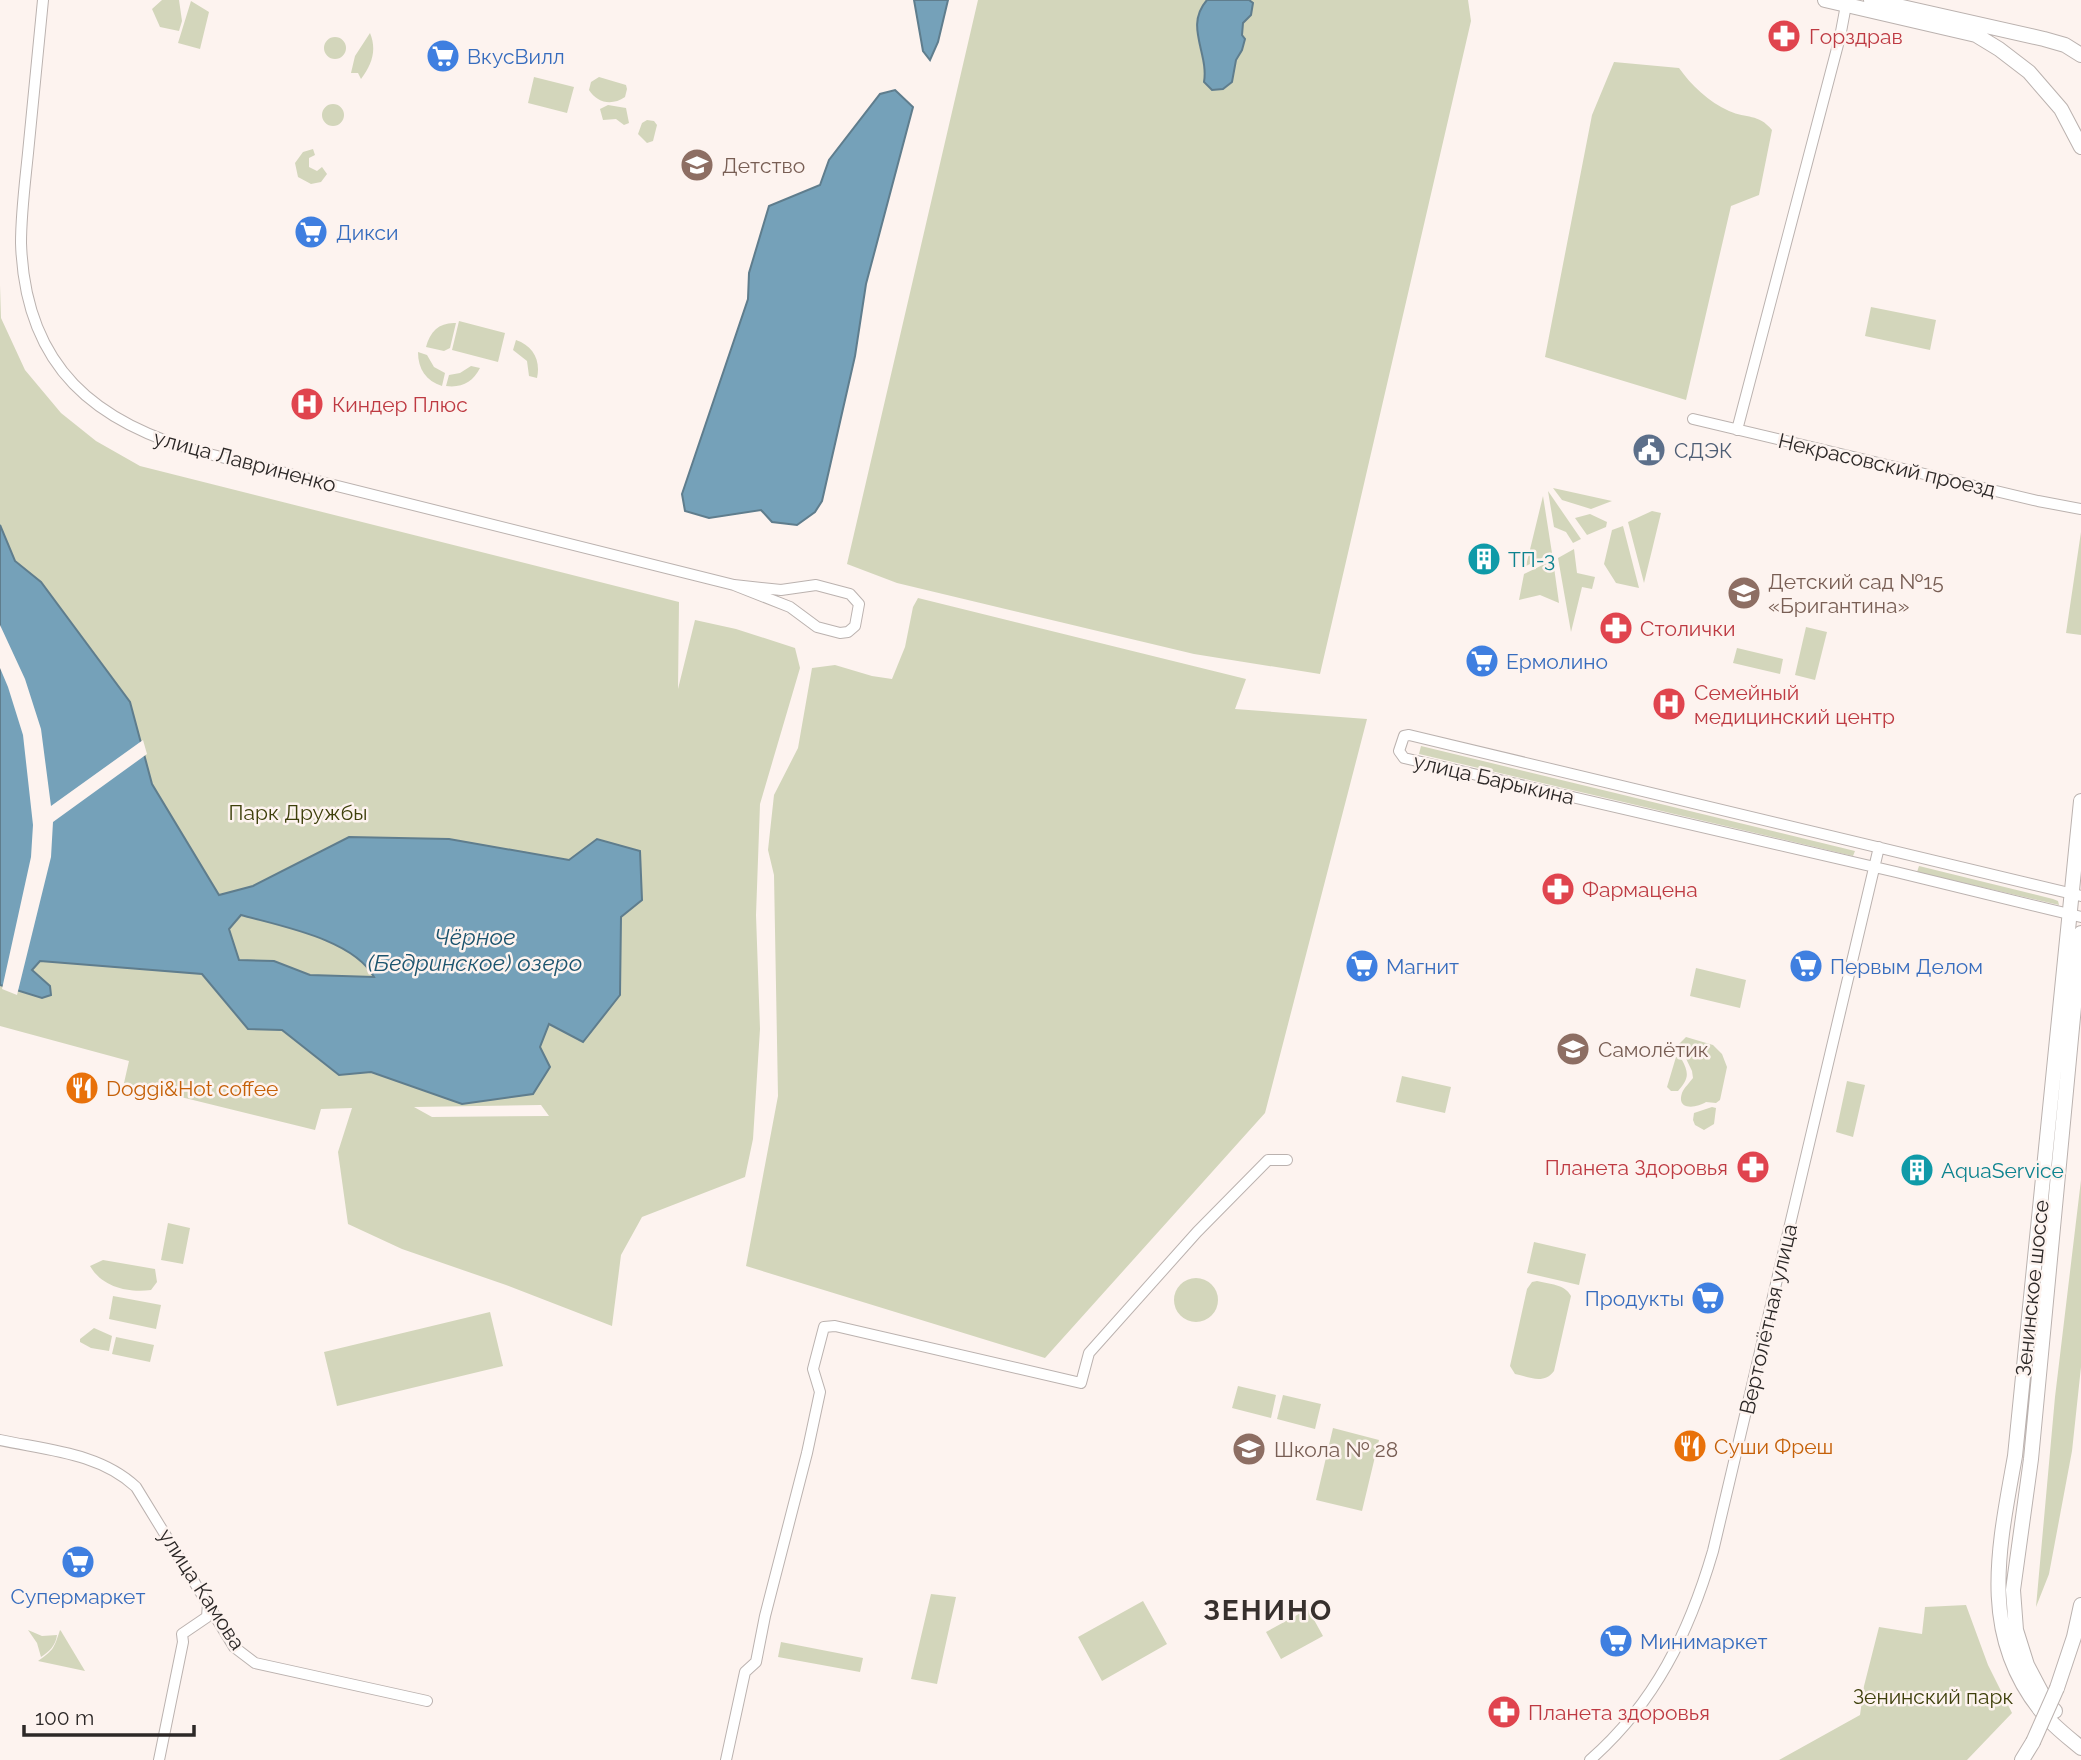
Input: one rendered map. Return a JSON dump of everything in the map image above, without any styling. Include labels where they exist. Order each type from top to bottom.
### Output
[{"type":"main road","points":[[1825,0],[1976,35],[2029,72],[2045,89],[2061,109],[2081,147]]},
{"type":"main road","points":[[1871,0],[2044,39],[2081,55]]},
{"type":"main road","name":"Зенинское шоссе","points":[[2081,801],[2075,916],[2015,1455],[2000,1543],[1997,1587],[2002,1632],[2015,1670],[2041,1712],[2081,1748]]},
{"type":"main road","points":[[2081,933],[2031,1459],[2013,1590],[2016,1630],[2028,1665],[2047,1703],[2081,1741]]},
{"type":"main road","points":[[2022,1760],[2057,1688],[2074,1637],[2081,1605]]},
{"type":"street","name":"улица Лавриненко","points":[[43,0],[22,215],[23,267],[29,303],[41,335],[60,369],[88,398],[113,418],[146,435],[195,451],[734,585]]},
{"type":"street","points":[[1737,430],[1840,37],[1846,5]]},
{"type":"street","name":"Некрасовский проезд","points":[[1693,419],[2081,509]]},
{"type":"street","points":[[734,585],[781,590],[813,585],[850,594],[859,604],[855,626],[840,634],[817,627],[790,607],[734,585]]},
{"type":"street","name":"улица Барыкина","points":[[2075,916],[1404,758],[1399,751],[1401,739],[1409,735],[2076,895]]},
{"type":"street","name":"Вертолётная улица","points":[[1590,1760],[1632,1718],[1653,1689],[1699,1599],[1713,1552],[1879,847]]},
{"type":"street","points":[[726,1760],[745,1672],[757,1662],[765,1616],[820,1392],[813,1369],[824,1327],[835,1326],[1081,1383],[1089,1353],[1197,1232],[1268,1160],[1287,1160]]},
{"type":"street","name":"улица Камова","points":[[0,1440],[83,1457],[124,1476],[136,1487],[234,1647],[255,1663],[427,1702]]},
{"type":"street","points":[[159,1760],[182,1634],[207,1617],[208,1602]]},
{"type":"green space","points":[[162,0],[179,0],[182,21],[179,31],[160,27],[152,9]]},
{"type":"green space","points":[[978,0],[1207,0],[1197,20],[1204,82],[1232,82],[1236,60],[1242,50],[1243,23],[1251,15],[1253,3],[1249,0],[1468,0],[1471,21],[1320,674],[1194,654],[897,583],[847,564]]},
{"type":"green space","points":[[191,1],[209,12],[200,49],[178,43]]},
{"type":"green space","points":[[370,33],[372,57],[361,79],[358,73],[351,73],[355,56]]},
{"type":"green space","points":[[335,37],[343,40],[346,48],[343,56],[335,59],[327,56],[324,48],[327,40]]},
{"type":"green space","points":[[1614,62],[1679,68],[1695,87],[1714,103],[1729,111],[1762,121],[1772,130],[1759,195],[1731,206],[1686,400],[1545,357],[1592,115]]},
{"type":"green space","points":[[534,77],[574,87],[567,113],[528,103]]},
{"type":"green space","points":[[599,77],[626,85],[625,97],[610,102],[596,98],[589,90],[591,82]]},
{"type":"green space","points":[[333,104],[341,107],[344,115],[341,123],[333,126],[325,123],[322,115],[325,107]]},
{"type":"green space","points":[[608,105],[626,108],[629,123],[624,125],[616,119],[603,120],[600,109]]},
{"type":"green space","points":[[647,120],[654,121],[657,125],[653,141],[647,143],[638,134],[642,123]]},
{"type":"green space","points":[[313,149],[315,155],[309,158],[309,167],[317,171],[322,167],[327,174],[321,182],[311,184],[298,177],[295,163],[303,152]]},
{"type":"green space","name":"Парк Дружбы","points":[[0,285],[1,318],[25,370],[61,413],[96,441],[140,466],[679,602],[678,689],[695,620],[736,629],[795,648],[800,668],[760,804],[756,915],[760,1029],[753,1139],[745,1177],[642,1217],[621,1255],[612,1326],[402,1249],[348,1224],[338,1152],[352,1108],[321,1109],[315,1130],[124,1083],[129,1061],[0,1026]],"holes":[[[541,1105],[549,1116],[432,1117],[414,1107]]]},
{"type":"green space","points":[[1871,307],[1936,320],[1930,350],[1865,336]]},
{"type":"green space","points":[[459,321],[505,333],[498,362],[452,350]]},
{"type":"green space","points":[[456,323],[450,348],[444,351],[426,347],[436,329],[445,324]]},
{"type":"green space","points":[[516,340],[534,354],[538,365],[537,378],[529,376],[527,361],[513,350]]},
{"type":"green space","points":[[418,352],[427,355],[434,367],[445,373],[442,386],[424,374],[419,364]]},
{"type":"green space","points":[[471,366],[480,368],[474,377],[462,385],[446,386],[449,375],[460,373]]},
{"type":"green space","points":[[1553,488],[1612,501],[1591,509],[1562,500]]},
{"type":"green space","points":[[1548,491],[1581,539],[1573,543],[1566,532],[1554,527]]},
{"type":"green space","points":[[1543,496],[1552,553],[1526,566]]},
{"type":"green space","points":[[1652,511],[1661,513],[1644,583],[1628,522]]},
{"type":"green space","points":[[1590,514],[1607,522],[1606,527],[1587,535],[1575,518]]},
{"type":"green space","points":[[1623,526],[1639,588],[1616,583],[1604,564],[1612,530]]},
{"type":"green space","points":[[2081,532],[2081,635],[2066,633]]},
{"type":"green space","points":[[1574,549],[1577,573],[1595,577],[1592,589],[1582,587],[1571,632],[1558,558]]},
{"type":"green space","points":[[1553,560],[1559,603],[1540,595],[1519,600],[1524,574]]},
{"type":"green space","points":[[918,598],[1246,679],[1235,709],[1367,719],[1265,1113],[1045,1358],[746,1266],[778,1096],[774,875],[768,850],[774,795],[798,748],[812,668],[835,665],[892,679],[905,647],[913,607]]},
{"type":"green space","points":[[1806,627],[1827,632],[1815,680],[1795,675]]},
{"type":"green space","points":[[1737,648],[1783,659],[1780,674],[1733,663]]},
{"type":"green space","points":[[1421,746],[1855,851],[1853,856],[1419,754]]},
{"type":"green space","points":[[1919,866],[2053,899],[2058,901],[2059,905],[1917,872]]},
{"type":"green space","points":[[1696,968],[1746,980],[1740,1008],[1690,996]]},
{"type":"green space","points":[[1686,1037],[1713,1045],[1722,1054],[1727,1067],[1720,1100],[1716,1103],[1706,1102],[1693,1107],[1682,1103],[1682,1093],[1693,1078],[1679,1044]]},
{"type":"green space","points":[[1676,1057],[1682,1060],[1687,1076],[1678,1091],[1671,1091],[1667,1087]]},
{"type":"green space","points":[[1402,1076],[1451,1087],[1445,1113],[1396,1102]]},
{"type":"green space","points":[[1847,1081],[1865,1085],[1853,1137],[1836,1132]]},
{"type":"green space","points":[[1716,1108],[1714,1124],[1704,1130],[1695,1125],[1694,1113]]},
{"type":"green space","points":[[2081,1180],[2081,1367],[2072,1451],[2049,1574],[2036,1607],[2055,1397]]},
{"type":"green space","points":[[168,1223],[190,1228],[183,1264],[161,1260]]},
{"type":"green space","points":[[1534,1242],[1586,1254],[1579,1285],[1527,1273]]},
{"type":"green space","points":[[103,1260],[155,1269],[157,1282],[151,1290],[116,1287],[101,1279],[90,1266]]},
{"type":"green space","points":[[1196,1278],[1212,1284],[1218,1300],[1212,1316],[1196,1322],[1180,1316],[1174,1300],[1180,1284]]},
{"type":"green space","points":[[1532,1282],[1561,1287],[1571,1296],[1554,1371],[1541,1379],[1515,1374],[1510,1366],[1527,1289]]},
{"type":"green space","points":[[113,1296],[161,1305],[156,1329],[109,1319]]},
{"type":"green space","points":[[490,1312],[503,1366],[337,1406],[324,1352]]},
{"type":"green space","points":[[94,1328],[112,1336],[109,1351],[91,1348],[80,1342],[80,1339]]},
{"type":"green space","points":[[116,1337],[154,1345],[150,1362],[112,1354]]},
{"type":"green space","points":[[1238,1386],[1276,1395],[1271,1418],[1232,1408]]},
{"type":"green space","points":[[1283,1395],[1321,1404],[1315,1429],[1277,1419]]},
{"type":"green space","points":[[1333,1428],[1379,1440],[1362,1511],[1316,1500]]},
{"type":"green space","points":[[931,1594],[956,1597],[937,1684],[911,1679]]},
{"type":"green space","points":[[1143,1601],[1167,1644],[1102,1681],[1078,1637]]},
{"type":"green space","name":"Зенинский парк","points":[[1966,1605],[1988,1665],[2012,1713],[1967,1760],[1779,1760],[1860,1715],[1864,1686],[1879,1627],[1922,1634],[1925,1607]]},
{"type":"green space","points":[[1308,1609],[1323,1636],[1281,1659],[1266,1632]]},
{"type":"green space","points":[[28,1630],[42,1636],[57,1635],[52,1648],[41,1657],[37,1643]]},
{"type":"green space","points":[[60,1630],[85,1671],[38,1661],[53,1648]]},
{"type":"green space","points":[[781,1642],[863,1658],[860,1672],[778,1657]]},
{"type":"water","points":[[914,0],[948,0],[938,42],[930,60],[923,51]]},
{"type":"water","points":[[1207,0],[1249,0],[1253,3],[1251,15],[1243,23],[1242,35],[1245,39],[1236,60],[1232,82],[1223,89],[1212,90],[1204,82],[1205,71],[1197,30],[1200,10]]},
{"type":"water","points":[[895,90],[913,107],[866,284],[855,356],[822,501],[815,512],[797,525],[772,522],[761,510],[709,518],[685,511],[682,494],[748,299],[749,273],[769,206],[820,185],[829,160],[880,94]]},
{"type":"water","name":"Чёрное (Бедринское) озеро","points":[[0,525],[15,561],[41,582],[130,702],[152,784],[219,895],[253,886],[349,837],[449,839],[569,860],[597,839],[640,851],[642,900],[621,917],[620,995],[583,1042],[549,1024],[540,1047],[550,1067],[533,1094],[462,1104],[371,1072],[339,1075],[282,1030],[248,1029],[202,974],[40,961],[32,970],[50,986],[51,995],[42,998],[0,985]],"holes":[[[241,915],[295,929],[333,944],[364,964],[374,977],[310,975],[274,961],[239,960],[229,929]]]},
{"type":"pier","points":[[0,625],[25,679],[41,729],[51,806],[143,740],[147,754],[53,822],[51,857],[17,995],[2,989],[31,857],[33,825],[23,735],[0,668]]},
{"type":"place","name":"Горздрав","points":[[1784,36]]},
{"type":"place","name":"ВкусВилл","points":[[443,56]]},
{"type":"place","name":"Детство","points":[[697,165]]},
{"type":"place","name":"Дикси","points":[[311,232]]},
{"type":"place","name":"Киндер Плюс","points":[[307,404]]},
{"type":"place","name":"СДЭК","points":[[1649,450]]},
{"type":"place","name":"ТП-3","points":[[1484,559]]},
{"type":"place","name":"Детский сад №15 «Бригантина»","points":[[1744,593]]},
{"type":"place","name":"Столички","points":[[1616,628]]},
{"type":"place","name":"Ермолино","points":[[1482,661]]},
{"type":"place","name":"Семейный медицинский центр","points":[[1669,704]]},
{"type":"place","name":"Фармацена","points":[[1558,889]]},
{"type":"place","name":"Магнит","points":[[1362,966]]},
{"type":"place","name":"Первым Делом","points":[[1806,966]]},
{"type":"place","name":"Самолётик","points":[[1573,1049]]},
{"type":"place","name":"Doggi&Hot coffee","points":[[82,1088]]},
{"type":"place","name":"Планета Здоровья","points":[[1753,1167]]},
{"type":"place","name":"AquaService","points":[[1917,1170]]},
{"type":"place","name":"Продукты","points":[[1708,1298]]},
{"type":"place","name":"Суши Фреш","points":[[1690,1446]]},
{"type":"place","name":"Школа № 28","points":[[1249,1449]]},
{"type":"place","name":"Супермаркет","points":[[78,1562]]},
{"type":"place","name":"Минимаркет","points":[[1616,1641]]},
{"type":"place","name":"Планета здоровья","points":[[1504,1712]]},
{"type":"district","name":"ЗЕНИНО","points":[[1268,1610]]}]
